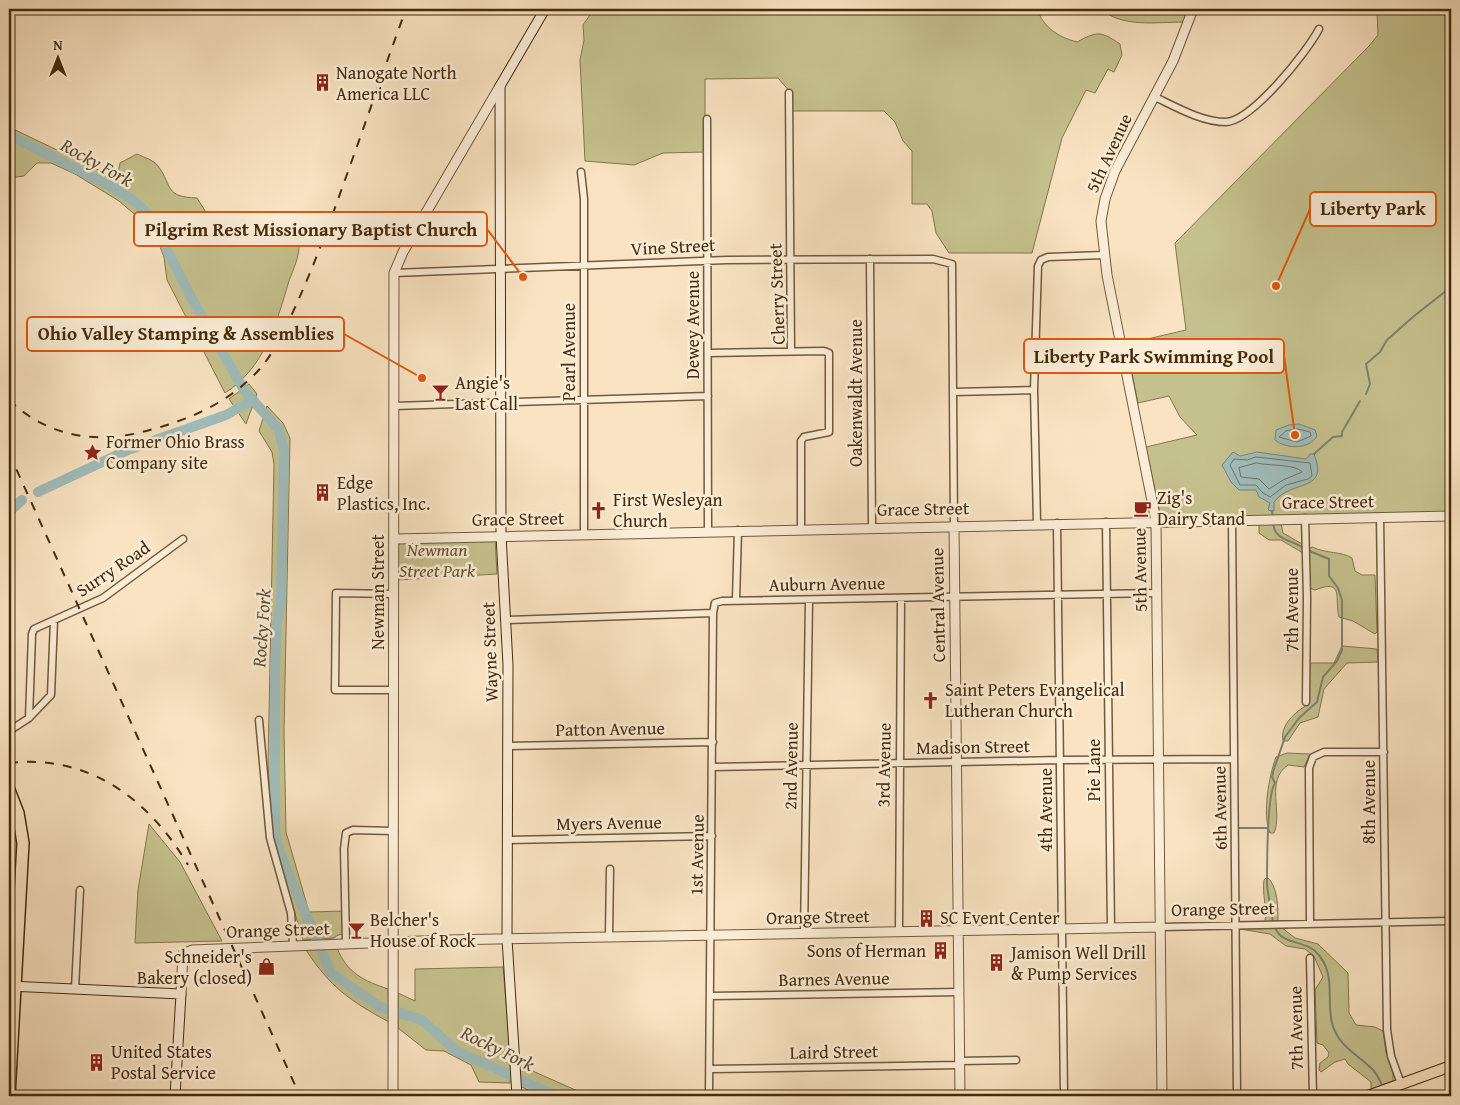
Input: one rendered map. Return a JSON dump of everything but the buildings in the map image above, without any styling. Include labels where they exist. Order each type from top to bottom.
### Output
[{"type":"highway","points":[[9,790],[18,813],[23,844],[12,986],[9,1096]]},
{"type":"main road","points":[[1373,1094],[1451,1066]]},
{"type":"street","name":"Newman Street","points":[[393,1096],[394,273],[399,260],[545,9]]},
{"type":"street","name":"5th Avenue","points":[[1162,1096],[1156,521],[1104,255],[1101,221],[1105,198],[1118,165],[1173,61],[1193,9]]},
{"type":"street","points":[[1154,97],[1207,119],[1219,122],[1236,120],[1248,113],[1266,95],[1301,55],[1319,29]]},
{"type":"street","name":"Wayne Street","points":[[500,86],[501,535],[506,620],[508,746],[507,939],[517,1096]]},
{"type":"street","name":"Cherry Street","points":[[789,93],[791,351],[824,351],[828,353],[828,432],[804,437],[801,441],[801,528]]},
{"type":"street","name":"Dewey Avenue","points":[[706,119],[708,530]]},
{"type":"street","name":"Pearl Avenue","points":[[581,172],[584,198],[584,533]]},
{"type":"street","points":[[1037,523],[1034,390],[1038,270],[1040,262],[1044,258],[1104,255]]},
{"type":"street","name":"Vine Street","points":[[394,273],[791,259],[938,259],[952,264]]},
{"type":"street","name":"Oakenwaldt Avenue","points":[[870,259],[872,527]]},
{"type":"street","name":"Central Avenue","points":[[952,264],[960,1096]]},
{"type":"street","points":[[708,353],[791,351]]},
{"type":"street","points":[[953,392],[1034,390]]},
{"type":"street","points":[[394,406],[708,396]]},
{"type":"street","name":"Grace Street","points":[[395,539],[708,530],[1451,516]]},
{"type":"street","name":"8th Avenue","points":[[1380,517],[1386,1030],[1391,1056],[1401,1084]]},
{"type":"street","name":"7th Avenue","points":[[1305,518],[1306,702]]},
{"type":"street","name":"6th Avenue","points":[[1232,520],[1237,1096]]},
{"type":"street","name":"Pie Lane","points":[[1106,522],[1111,928]]},
{"type":"street","name":"4th Avenue","points":[[1057,523],[1064,1096]]},
{"type":"street","points":[[736,600],[738,530]]},
{"type":"street","name":"Surry Road","points":[[29,718],[32,634],[35,628],[103,598],[183,539]]},
{"type":"street","points":[[393,690],[335,690],[336,593],[394,594]]},
{"type":"street","name":"Auburn Avenue","points":[[713,613],[715,603],[718,601],[736,600],[1157,593]]},
{"type":"street","name":"3rd Avenue","points":[[899,932],[899,764],[902,598]]},
{"type":"street","name":"2nd Avenue","points":[[804,934],[809,600]]},
{"type":"street","points":[[506,620],[713,613]]},
{"type":"street","name":"1st Avenue","points":[[709,1096],[713,613]]},
{"type":"street","points":[[9,731],[29,718],[50,695],[54,620]]},
{"type":"street","points":[[259,720],[270,838],[291,913],[294,945]]},
{"type":"street","name":"Patton Avenue","points":[[508,746],[713,742]]},
{"type":"street","points":[[1310,924],[1309,780],[1312,757],[1324,752],[1384,752]]},
{"type":"street","name":"Madison Street","points":[[713,767],[1108,759],[1234,759]]},
{"type":"street","points":[[343,944],[344,841],[346,833],[353,830],[394,831]]},
{"type":"street","name":"Myers Avenue","points":[[507,840],[712,836]]},
{"type":"street","points":[[609,937],[610,869]]},
{"type":"street","points":[[75,989],[80,890]]},
{"type":"street","name":"Orange Street","points":[[181,994],[182,958],[185,952],[294,945],[507,939],[1451,921]]},
{"type":"street","name":"7th Avenue","points":[[1310,958],[1313,1096]]},
{"type":"street","points":[[12,986],[181,994],[175,1096]]},
{"type":"street","name":"Barnes Avenue","points":[[710,996],[959,992]]},
{"type":"street","name":"Laird Street","points":[[710,1069],[1016,1060]]},
{"type":"green space","points":[[594,9],[1037,9],[1052,31],[1077,42],[1094,34],[1103,35],[1120,44],[1122,55],[1114,72],[1108,69],[1095,93],[1086,90],[1062,138],[1032,253],[949,253],[936,233],[932,211],[927,204],[912,204],[912,151],[903,141],[895,122],[884,111],[791,111],[791,93],[778,78],[705,79],[705,152],[663,153],[634,165],[585,161],[580,60],[584,40],[583,25]]},
{"type":"green space","points":[[1101,9],[1190,9],[1184,22],[1140,23],[1119,19]]},
{"type":"green space","points":[[1377,9],[1451,9],[1451,513],[1161,518],[1146,447],[1197,435],[1180,417],[1169,396],[1138,403],[1126,344],[1186,330],[1175,243],[1369,46],[1378,35]]},
{"type":"green space","points":[[9,127],[109,175],[118,174],[120,163],[137,154],[156,164],[174,193],[197,198],[216,228],[226,235],[245,230],[258,230],[280,235],[299,244],[296,262],[274,328],[250,371],[239,382],[225,393],[167,280],[164,257],[154,232],[119,201],[75,174],[51,163],[37,163],[24,176],[9,178]]},
{"type":"green space","points":[[249,384],[257,394],[246,424],[229,399]]},
{"type":"green space","points":[[267,406],[283,423],[290,438],[284,731],[286,832],[309,912],[344,911],[344,934],[334,938],[303,940],[276,851],[271,821],[268,762],[274,464],[272,452],[259,431]]},
{"type":"green space","points":[[1281,523],[1283,533],[1302,544],[1303,553],[1281,540],[1269,540],[1259,533],[1259,524]]},
{"type":"green space","name":"Newman Street Park","points":[[495,539],[497,574],[398,580],[398,543]]},
{"type":"green space","points":[[1312,547],[1348,556],[1352,558],[1355,571],[1362,575],[1375,575],[1377,632],[1375,634],[1353,621],[1339,617],[1334,589],[1331,587],[1315,590],[1310,588],[1309,549]]},
{"type":"green space","points":[[1342,646],[1377,649],[1378,662],[1347,663],[1324,689],[1318,717],[1300,723],[1288,741],[1283,741],[1286,724],[1308,704],[1309,666],[1311,663],[1334,663]]},
{"type":"green space","points":[[1287,753],[1310,754],[1304,767],[1288,765],[1277,779],[1276,825],[1274,833],[1270,833],[1267,816],[1267,795],[1271,774],[1276,757]]},
{"type":"green space","points":[[149,824],[180,862],[222,941],[135,943],[138,890]]},
{"type":"green space","points":[[1267,877],[1275,891],[1278,921],[1265,922],[1264,880]]},
{"type":"green space","points":[[1281,927],[1295,938],[1318,944],[1348,973],[1349,1013],[1356,1025],[1375,1027],[1383,1031],[1386,1052],[1393,1073],[1393,1081],[1371,1089],[1371,1082],[1348,1064],[1345,1059],[1335,1062],[1321,1072],[1319,1070],[1320,1063],[1328,1057],[1329,1053],[1323,1045],[1317,1043],[1315,990],[1323,977],[1314,956],[1305,949],[1286,946],[1270,934],[1240,929]]},
{"type":"green space","points":[[337,948],[346,964],[357,975],[371,983],[388,989],[389,1022],[342,992],[324,974],[306,950]]},
{"type":"green space","points":[[503,967],[511,1062],[510,1083],[479,1082],[471,1065],[444,1051],[426,1050],[398,1028],[398,993],[415,1001],[415,969]]},
{"type":"green space","points":[[519,1065],[589,1096],[539,1096],[520,1086]]},
{"type":"water","points":[[1299,424],[1315,430],[1317,436],[1309,444],[1297,447],[1285,445],[1275,440],[1276,430],[1289,425]]},
{"type":"water","points":[[1233,452],[1240,456],[1257,452],[1306,459],[1310,454],[1314,454],[1318,466],[1317,475],[1306,484],[1281,495],[1274,502],[1274,511],[1270,511],[1268,509],[1270,503],[1259,497],[1256,490],[1239,490],[1231,482],[1222,465]]},
{"type":"waterway","name":"Rocky Fork","points":[[9,135],[112,187],[133,200],[150,216],[192,299],[244,390],[279,430],[284,451],[281,602],[277,625],[275,667],[275,830],[278,847],[331,973],[380,1007],[422,1020],[456,1051],[557,1096]]},
{"type":"waterway","points":[[1366,394],[1370,384],[1366,364],[1380,352],[1387,340],[1451,287]]},
{"type":"waterway","points":[[38,492],[128,450],[226,415],[251,401]]},
{"type":"waterway","points":[[1314,454],[1333,437],[1342,436],[1342,432],[1360,401]]},
{"type":"waterway","points":[[9,512],[22,500]]},
{"type":"waterway","points":[[1272,511],[1273,518]]},
{"type":"waterway","points":[[1273,522],[1276,533],[1303,548]]},
{"type":"waterway","points":[[1273,922],[1267,884],[1270,801],[1275,783],[1272,777],[1273,772],[1285,737],[1299,718],[1317,702],[1323,677],[1337,661],[1342,650],[1342,600],[1338,588],[1329,576],[1329,559],[1307,550]]},
{"type":"waterway","points":[[1239,828],[1268,828]]},
{"type":"waterway","points":[[1275,927],[1282,937],[1305,945],[1315,951],[1322,959],[1330,985],[1330,1013],[1335,1031],[1343,1043],[1373,1070],[1383,1087]]},
{"type":"railway","points":[[9,400],[37,421],[53,428],[85,436],[120,436],[154,429],[199,413],[227,397],[252,377],[265,363],[275,347],[306,283],[406,9]]},
{"type":"railway","points":[[9,453],[300,1096]]},
{"type":"railway","points":[[9,763],[38,762],[65,766],[91,774],[114,786],[135,801],[155,820],[188,865]]},
{"type":"place","name":"Nanogate North America LLC","points":[[322,83]]},
{"type":"place","name":"Pilgrim Rest Missionary Baptist Church","points":[[523,277]]},
{"type":"place","name":"Liberty Park","points":[[1276,286]]},
{"type":"place","name":"Ohio Valley Stamping & Assemblies","points":[[422,378]]},
{"type":"place","name":"Angie's Last Call","points":[[441,393]]},
{"type":"place","name":"Liberty Park Swimming Pool","points":[[1295,435]]},
{"type":"place","name":"Former Ohio Brass Company site","points":[[92,452]]},
{"type":"place","name":"Edge Plastics, Inc.","points":[[323,493]]},
{"type":"place","name":"Zig's Dairy Stand","points":[[1143,508]]},
{"type":"place","name":"First Wesleyan Church","points":[[599,510]]},
{"type":"place","name":"Saint Peters Evangelical Lutheran Church","points":[[931,700]]},
{"type":"place","name":"SC Event Center","points":[[926,918]]},
{"type":"place","name":"Belcher's House of Rock","points":[[356,930]]},
{"type":"place","name":"Sons of Herman","points":[[940,951]]},
{"type":"place","name":"Jamison Well Drill & Pump Services","points":[[997,963]]},
{"type":"place","name":"Schneider's Bakery (closed)","points":[[266,967]]},
{"type":"place","name":"United States Postal Service","points":[[97,1062]]}]
